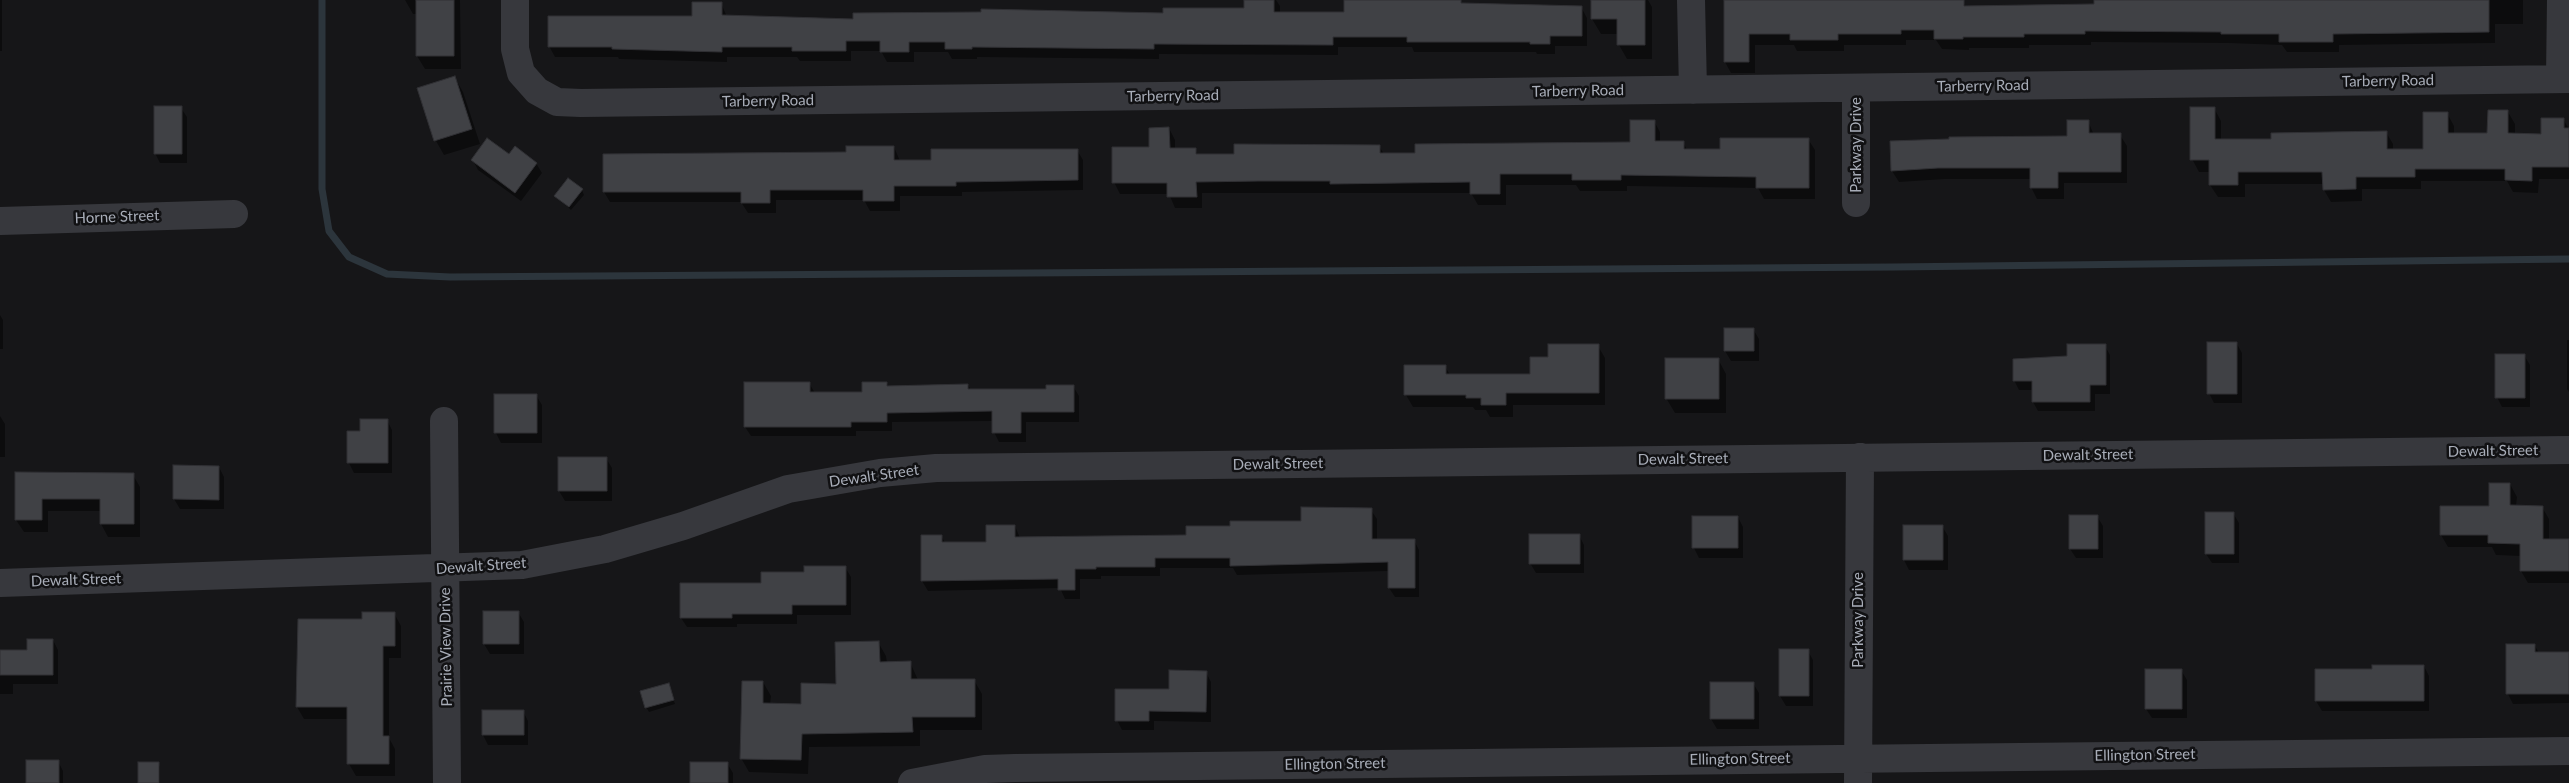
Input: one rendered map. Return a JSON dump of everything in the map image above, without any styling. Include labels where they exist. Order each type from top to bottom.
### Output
[{"type":"street","name":"Tarberry Road","points":[[515,0],[515,49],[521,73],[537,91],[557,102],[2564,79]]},
{"type":"street","points":[[1691,0],[1693,90]]},
{"type":"street","points":[[2561,0],[2564,79]]},
{"type":"street","name":"Parkway Drive","points":[[1856,88],[1856,203]]},
{"type":"street","name":"Horne Street","points":[[0,221],[234,214]]},
{"type":"street","name":"Prairie View Drive","points":[[444,421],[447,783]]},
{"type":"street","name":"Dewalt Street","points":[[0,583],[522,565],[604,549],[683,526],[788,489],[880,473],[936,468],[2569,450]]},
{"type":"street","name":"Parkway Drive","points":[[1857,770],[1860,457]]},
{"type":"street","name":"Ellington Street","points":[[912,783],[986,769],[1015,775],[1857,770],[2569,750]]},
{"type":"building","points":[[416,0],[454,0],[454,56],[416,56]]},
{"type":"building","points":[[1244,0],[1274,0],[1274,12],[1344,12],[1344,0],[1461,0],[1461,3],[1582,6],[1582,36],[1550,36],[1550,44],[1530,44],[1530,42],[1407,42],[1407,37],[1333,37],[1333,45],[1154,44],[1154,49],[972,47],[972,49],[945,49],[945,42],[909,42],[909,52],[880,52],[880,41],[846,41],[846,51],[792,51],[792,47],[722,47],[722,52],[612,49],[612,47],[548,47],[548,16],[692,16],[692,2],[722,2],[722,15],[853,19],[853,13],[981,12],[981,9],[1163,13],[1163,8],[1244,8]]},
{"type":"building","points":[[1591,0],[1645,0],[1645,45],[1617,45],[1617,19],[1591,19]]},
{"type":"building","points":[[1724,0],[1964,0],[1964,6],[2094,4],[2094,0],[2489,0],[2489,32],[2333,34],[2333,42],[2279,42],[2279,34],[2221,34],[2221,32],[2085,31],[2085,34],[2024,34],[2024,37],[1934,39],[1934,30],[1901,30],[1901,34],[1838,34],[1838,40],[1790,40],[1790,34],[1749,34],[1749,62],[1724,62]]},
{"type":"building","points":[[455,76],[472,129],[434,141],[417,88]]},
{"type":"building","points":[[154,106],[182,106],[182,154],[154,154]]},
{"type":"building","points":[[2190,107],[2215,107],[2215,139],[2271,139],[2271,133],[2387,131],[2387,149],[2423,149],[2423,112],[2448,112],[2448,133],[2487,133],[2488,110],[2508,110],[2508,133],[2541,134],[2541,118],[2564,118],[2564,128],[2569,128],[2569,167],[2532,167],[2532,181],[2505,180],[2505,169],[2415,169],[2415,177],[2356,177],[2356,189],[2323,190],[2322,172],[2238,172],[2238,185],[2209,185],[2209,160],[2190,160]]},
{"type":"building","points":[[1630,120],[1655,120],[1655,141],[1684,141],[1684,149],[1720,149],[1720,138],[1809,138],[1809,188],[1756,188],[1756,177],[1621,175],[1621,180],[1572,180],[1572,174],[1500,174],[1500,194],[1470,194],[1470,182],[1330,184],[1330,181],[1259,181],[1196,182],[1197,197],[1167,197],[1167,183],[1112,183],[1112,147],[1149,147],[1149,128],[1169,127],[1170,148],[1196,148],[1196,154],[1234,154],[1234,144],[1380,145],[1380,153],[1415,153],[1415,144],[1630,142]]},
{"type":"building","points":[[2067,120],[2089,120],[2089,133],[2121,133],[2121,172],[2058,172],[2058,188],[2030,188],[2030,168],[1938,168],[1891,171],[1890,141],[1949,139],[1949,137],[2067,136]]},
{"type":"building","points":[[487,138],[509,154],[515,146],[537,163],[515,193],[471,160]]},
{"type":"building","points":[[846,146],[894,146],[894,160],[931,160],[931,149],[1078,149],[1078,180],[956,182],[956,186],[894,186],[894,201],[863,201],[863,190],[770,190],[770,203],[741,203],[741,192],[603,192],[603,154],[846,152]]},
{"type":"building","points":[[568,178],[583,189],[569,207],[554,196]]},
{"type":"building","points":[[1724,328],[1754,328],[1754,351],[1724,351]]},
{"type":"building","points":[[2207,342],[2237,342],[2237,394],[2207,394]]},
{"type":"building","points":[[1548,344],[1599,344],[1599,393],[1506,393],[1506,405],[1481,405],[1481,398],[1466,398],[1466,395],[1404,395],[1404,365],[1446,365],[1446,374],[1530,374],[1530,357],[1548,357]]},
{"type":"building","points":[[2067,344],[2106,344],[2106,385],[2090,385],[2090,402],[2032,402],[2032,381],[2013,381],[2013,359],[2067,356]]},
{"type":"building","points":[[2495,354],[2525,354],[2525,398],[2495,398]]},
{"type":"building","points":[[1665,358],[1719,358],[1719,399],[1665,399]]},
{"type":"building","points":[[744,382],[810,382],[810,392],[862,392],[862,382],[887,382],[887,386],[968,384],[968,389],[1046,389],[1046,385],[1074,385],[1074,412],[1021,412],[1021,433],[992,433],[992,411],[887,413],[887,422],[851,422],[851,427],[744,427]]},
{"type":"building","points":[[494,394],[537,394],[537,433],[494,433]]},
{"type":"building","points":[[360,419],[388,419],[388,463],[347,463],[347,431],[360,431]]},
{"type":"building","points":[[558,457],[607,457],[607,491],[558,491]]},
{"type":"building","points":[[173,465],[219,466],[219,500],[173,499]]},
{"type":"building","points":[[15,472],[134,473],[134,524],[100,524],[100,499],[42,499],[42,520],[15,520]]},
{"type":"building","points":[[2489,483],[2510,483],[2510,505],[2543,506],[2543,539],[2569,539],[2569,571],[2520,571],[2520,544],[2488,543],[2488,535],[2440,535],[2440,506],[2489,506]]},
{"type":"building","points":[[1301,507],[1372,508],[1372,539],[1415,539],[1415,588],[1388,588],[1388,562],[1230,566],[1230,558],[1155,558],[1155,567],[1075,569],[1075,590],[1058,590],[1058,579],[921,581],[921,535],[942,535],[942,542],[986,542],[986,525],[1015,525],[1015,537],[1186,535],[1186,526],[1230,526],[1230,521],[1301,521]]},
{"type":"building","points":[[2205,512],[2234,512],[2234,554],[2205,554]]},
{"type":"building","points":[[2069,515],[2098,515],[2098,549],[2069,549]]},
{"type":"building","points":[[1692,516],[1738,516],[1738,548],[1692,548]]},
{"type":"building","points":[[1903,525],[1943,525],[1943,560],[1903,560]]},
{"type":"building","points":[[1529,534],[1580,534],[1580,564],[1529,564]]},
{"type":"building","points":[[804,566],[846,566],[846,605],[792,605],[792,614],[732,614],[732,618],[680,618],[680,583],[761,583],[761,572],[804,572]]},
{"type":"building","points":[[483,611],[519,611],[519,644],[483,644]]},
{"type":"building","points":[[362,612],[395,612],[395,646],[383,646],[383,736],[389,736],[389,764],[347,764],[347,707],[296,707],[298,619],[362,619]]},
{"type":"building","points":[[27,639],[53,639],[53,675],[0,675],[0,650],[27,650]]},
{"type":"building","points":[[879,641],[880,662],[911,661],[911,679],[975,679],[975,717],[912,717],[913,732],[802,734],[801,760],[740,759],[742,681],[763,681],[763,703],[801,704],[801,683],[836,684],[835,642]]},
{"type":"building","points":[[2506,644],[2535,644],[2535,652],[2569,652],[2569,694],[2506,694]]},
{"type":"building","points":[[1779,649],[1809,649],[1809,696],[1779,696]]},
{"type":"building","points":[[2372,665],[2424,665],[2424,701],[2315,701],[2315,669],[2372,669]]},
{"type":"building","points":[[2145,669],[2182,669],[2182,709],[2145,709]]},
{"type":"building","points":[[1169,670],[1207,671],[1206,712],[1149,711],[1149,721],[1115,721],[1115,689],[1169,689]]},
{"type":"building","points":[[1710,682],[1754,682],[1754,719],[1710,719]]},
{"type":"building","points":[[669,683],[674,700],[645,708],[640,691]]},
{"type":"building","points":[[482,710],[524,710],[524,735],[482,735]]},
{"type":"building","points":[[26,760],[59,760],[59,783],[26,783]]},
{"type":"building","points":[[138,762],[159,762],[159,783],[138,783]]},
{"type":"building","points":[[690,762],[728,762],[728,783],[690,783]]},
{"type":"waterway","points":[[322,0],[322,189],[329,231],[349,257],[387,274],[450,277],[1894,267],[2569,259]]}]
